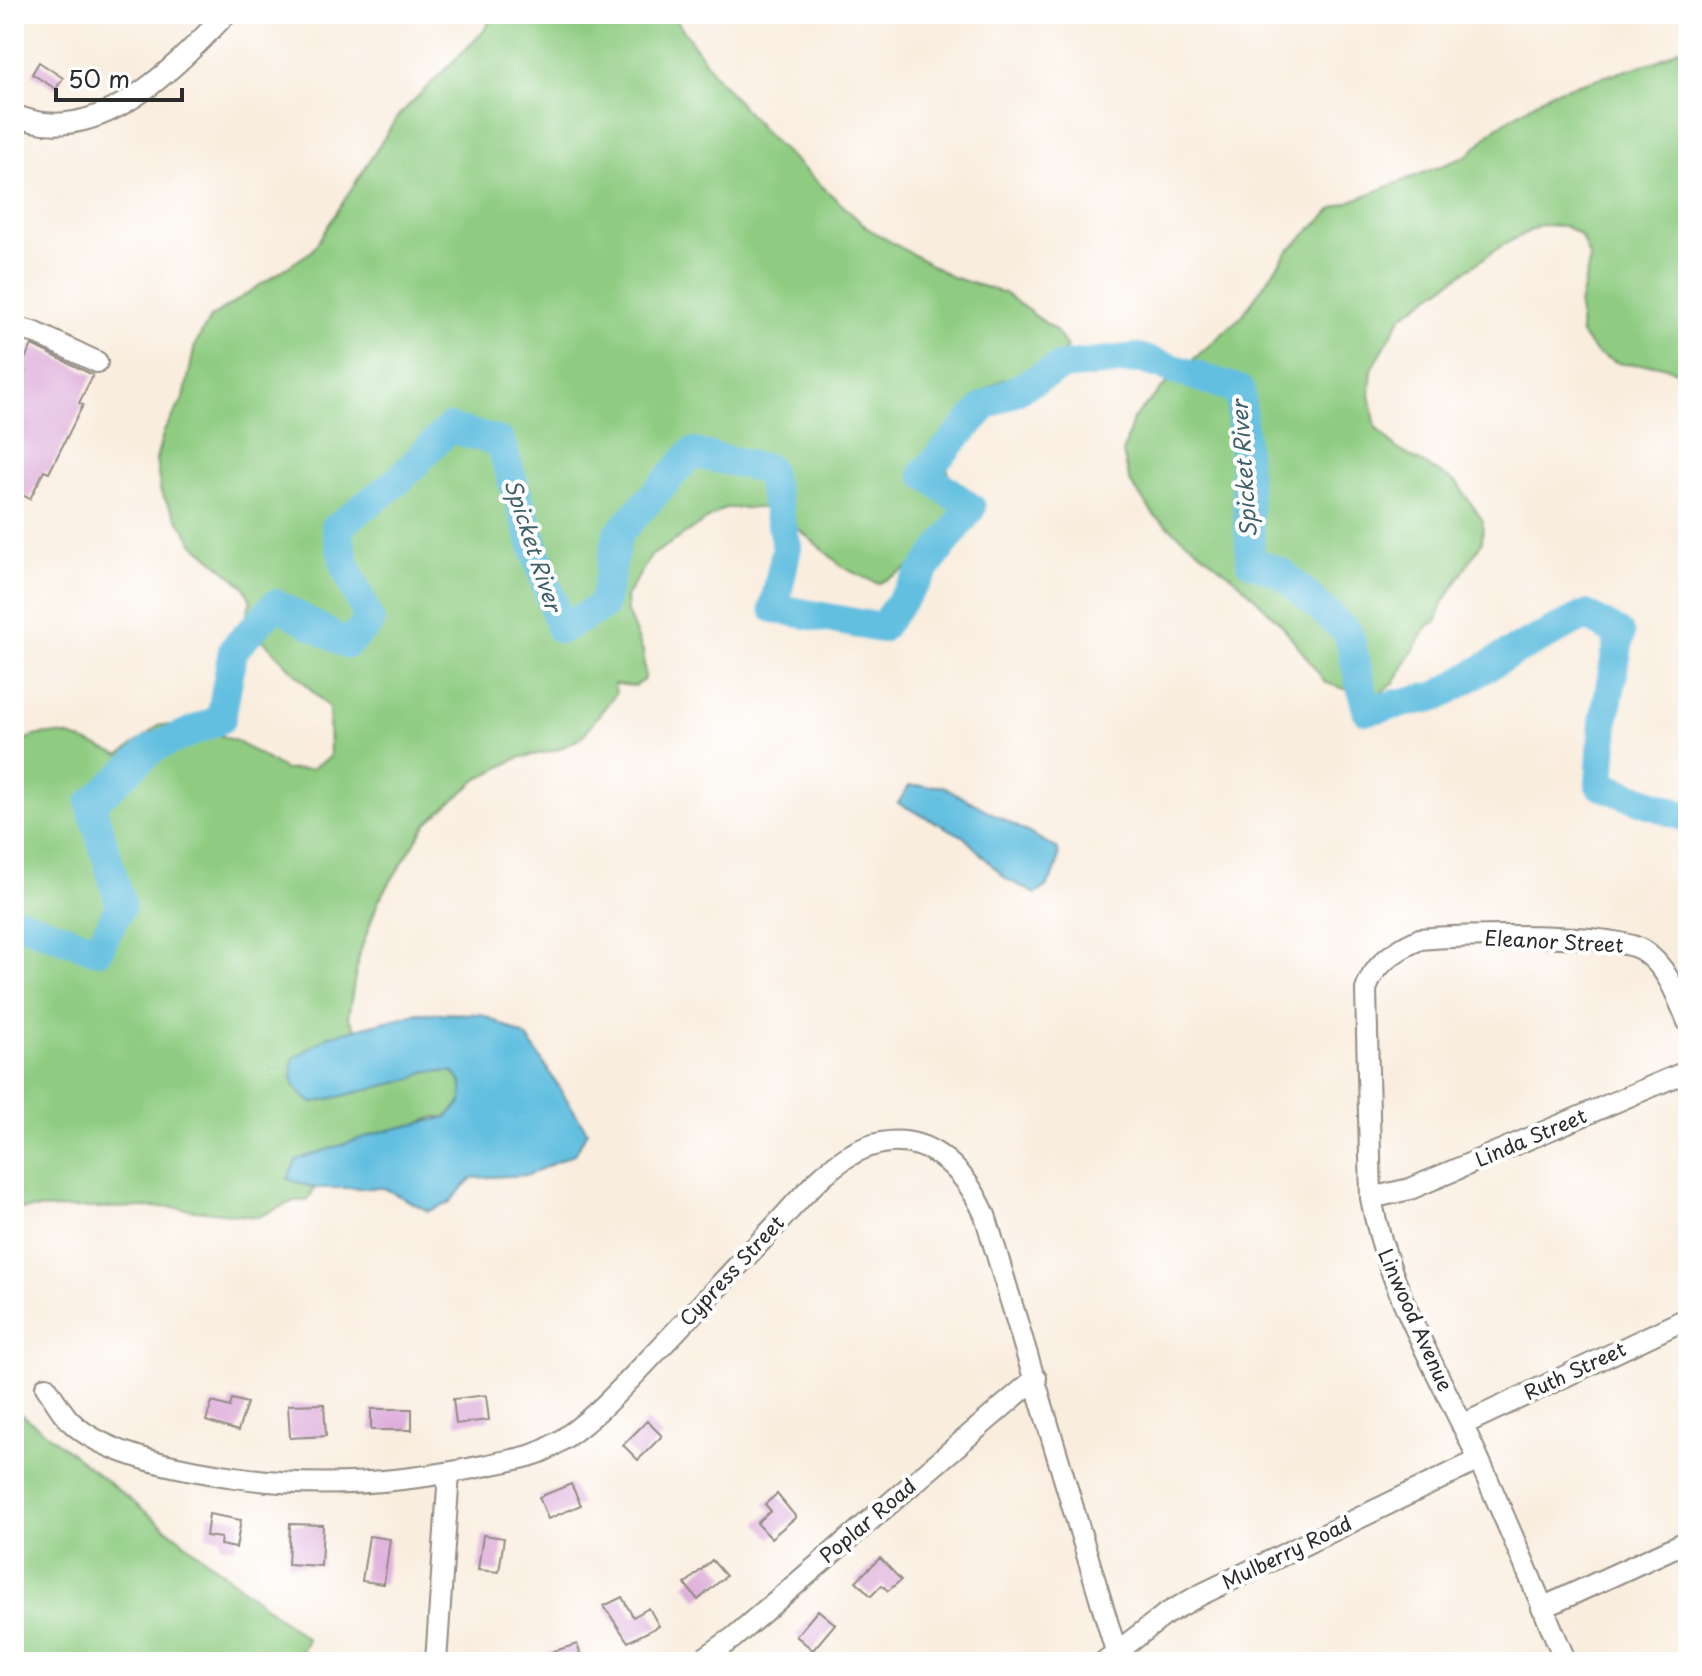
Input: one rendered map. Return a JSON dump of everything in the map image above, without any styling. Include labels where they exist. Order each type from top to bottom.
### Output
[{"type":"street","points":[[14,115],[43,123],[68,122],[123,106],[226,14]]},
{"type":"street","points":[[14,327],[36,333],[97,362]]},
{"type":"street","name":"Eleanor Street","points":[[1385,961],[1403,946],[1420,939],[1438,937],[1621,941],[1640,948],[1667,975],[1688,1022]]},
{"type":"street","name":"Linwood Avenue","points":[[1385,961],[1370,976],[1366,990],[1371,1198],[1376,1227],[1398,1288],[1479,1460],[1566,1662]]},
{"type":"street","name":"Linda Street","points":[[1371,1198],[1410,1189],[1688,1071]]},
{"type":"street","name":"Cypress Street","points":[[46,1387],[71,1422],[110,1445],[147,1460],[196,1471],[324,1484],[363,1483],[449,1473],[527,1457],[550,1448],[612,1398],[824,1177],[851,1155],[880,1144],[927,1149],[953,1163],[965,1176],[990,1229],[1036,1378],[1110,1656]]},
{"type":"street","name":"Ruth Street","points":[[1462,1425],[1688,1318]]},
{"type":"street","name":"Poplar Road","points":[[699,1662],[753,1621],[1036,1378]]},
{"type":"street","name":"Mulberry Road","points":[[1110,1656],[1166,1614],[1200,1595],[1479,1460]]},
{"type":"street","points":[[436,1662],[449,1473]]},
{"type":"street","points":[[1542,1608],[1688,1541]]},
{"type":"green space","points":[[494,14],[672,14],[717,78],[768,136],[867,228],[952,277],[1004,293],[1055,330],[1067,347],[1055,361],[1000,381],[977,395],[945,443],[945,462],[966,522],[955,543],[878,584],[844,568],[774,508],[725,508],[651,556],[626,597],[627,612],[643,651],[645,679],[635,686],[614,684],[616,693],[581,738],[557,750],[518,758],[478,779],[427,823],[378,902],[359,955],[348,1017],[356,1030],[329,1036],[412,1079],[426,1071],[454,1072],[462,1083],[462,1101],[447,1117],[434,1117],[288,1179],[315,1188],[307,1201],[294,1201],[258,1217],[168,1207],[14,1209],[14,746],[41,734],[54,734],[79,739],[120,755],[160,725],[195,726],[236,741],[285,770],[311,769],[330,757],[329,708],[260,637],[247,612],[251,601],[244,586],[194,544],[161,493],[156,460],[164,431],[184,398],[195,345],[210,318],[312,251],[398,116],[483,32]]},
{"type":"green space","points":[[1688,43],[1688,375],[1660,365],[1621,364],[1597,354],[1581,334],[1579,305],[1590,259],[1581,236],[1565,226],[1541,225],[1501,246],[1402,316],[1372,369],[1370,394],[1376,428],[1396,448],[1457,483],[1483,521],[1482,542],[1442,605],[1437,620],[1428,626],[1393,684],[1373,698],[1326,683],[1281,624],[1240,583],[1155,516],[1130,482],[1123,453],[1133,419],[1169,381],[1241,317],[1288,251],[1335,207],[1467,156],[1497,127],[1552,92],[1657,61]]},
{"type":"green space","points":[[14,1408],[307,1639],[296,1662],[14,1662]]},
{"type":"water","points":[[909,786],[942,786],[1058,849],[1051,880],[1036,894],[1006,879],[963,836],[898,803]]},
{"type":"water","points":[[418,1013],[481,1014],[527,1037],[587,1131],[576,1153],[528,1175],[472,1178],[448,1204],[428,1211],[384,1188],[315,1188],[288,1179],[296,1160],[380,1132],[447,1117],[462,1102],[462,1083],[453,1072],[426,1071],[412,1079],[313,1103],[294,1085],[293,1059],[329,1036]]},
{"type":"building","points":[[39,62],[63,78],[56,89],[32,74]]},
{"type":"building","points":[[32,345],[93,375],[79,403],[83,405],[49,473],[44,471],[30,499],[14,491],[14,392],[25,372],[19,370]]},
{"type":"building","points":[[486,1395],[489,1420],[456,1424],[453,1399]]},
{"type":"building","points":[[232,1399],[247,1403],[238,1431],[206,1421],[212,1402],[230,1407]]},
{"type":"building","points":[[324,1404],[326,1436],[290,1438],[288,1405]]},
{"type":"building","points":[[371,1409],[412,1409],[412,1430],[371,1430]]},
{"type":"building","points":[[647,1421],[662,1436],[638,1460],[623,1445]]},
{"type":"building","points":[[571,1484],[581,1505],[548,1519],[539,1497]]},
{"type":"building","points":[[777,1494],[796,1517],[771,1538],[757,1523],[771,1511],[765,1504]]},
{"type":"building","points":[[209,1514],[241,1520],[236,1548],[220,1545],[221,1538],[206,1536]]},
{"type":"building","points":[[290,1524],[323,1525],[321,1566],[288,1564]]},
{"type":"building","points":[[483,1535],[504,1538],[499,1572],[478,1570]]},
{"type":"building","points":[[369,1536],[390,1539],[384,1584],[362,1581]]},
{"type":"building","points":[[880,1558],[901,1580],[888,1591],[882,1585],[871,1596],[856,1581]]},
{"type":"building","points":[[712,1560],[726,1576],[698,1600],[685,1584]]},
{"type":"building","points":[[622,1597],[633,1617],[649,1608],[659,1626],[628,1642],[604,1606]]},
{"type":"building","points":[[818,1610],[835,1624],[813,1650],[796,1636]]},
{"type":"building","points":[[577,1644],[583,1662],[529,1662],[529,1659]]},
{"type":"waterway","name":"Spicket River","points":[[14,920],[98,950],[121,905],[91,804],[153,748],[221,719],[233,650],[276,604],[347,644],[370,622],[346,567],[336,528],[400,479],[449,428],[500,442],[561,629],[603,606],[618,534],[692,453],[768,469],[787,547],[774,608],[881,628],[971,508],[924,473],[985,406],[1062,366],[1139,358],[1240,390],[1251,561],[1283,574],[1348,633],[1367,710],[1438,696],[1505,656],[1586,615],[1620,634],[1604,721],[1600,785],[1688,818]]}]
